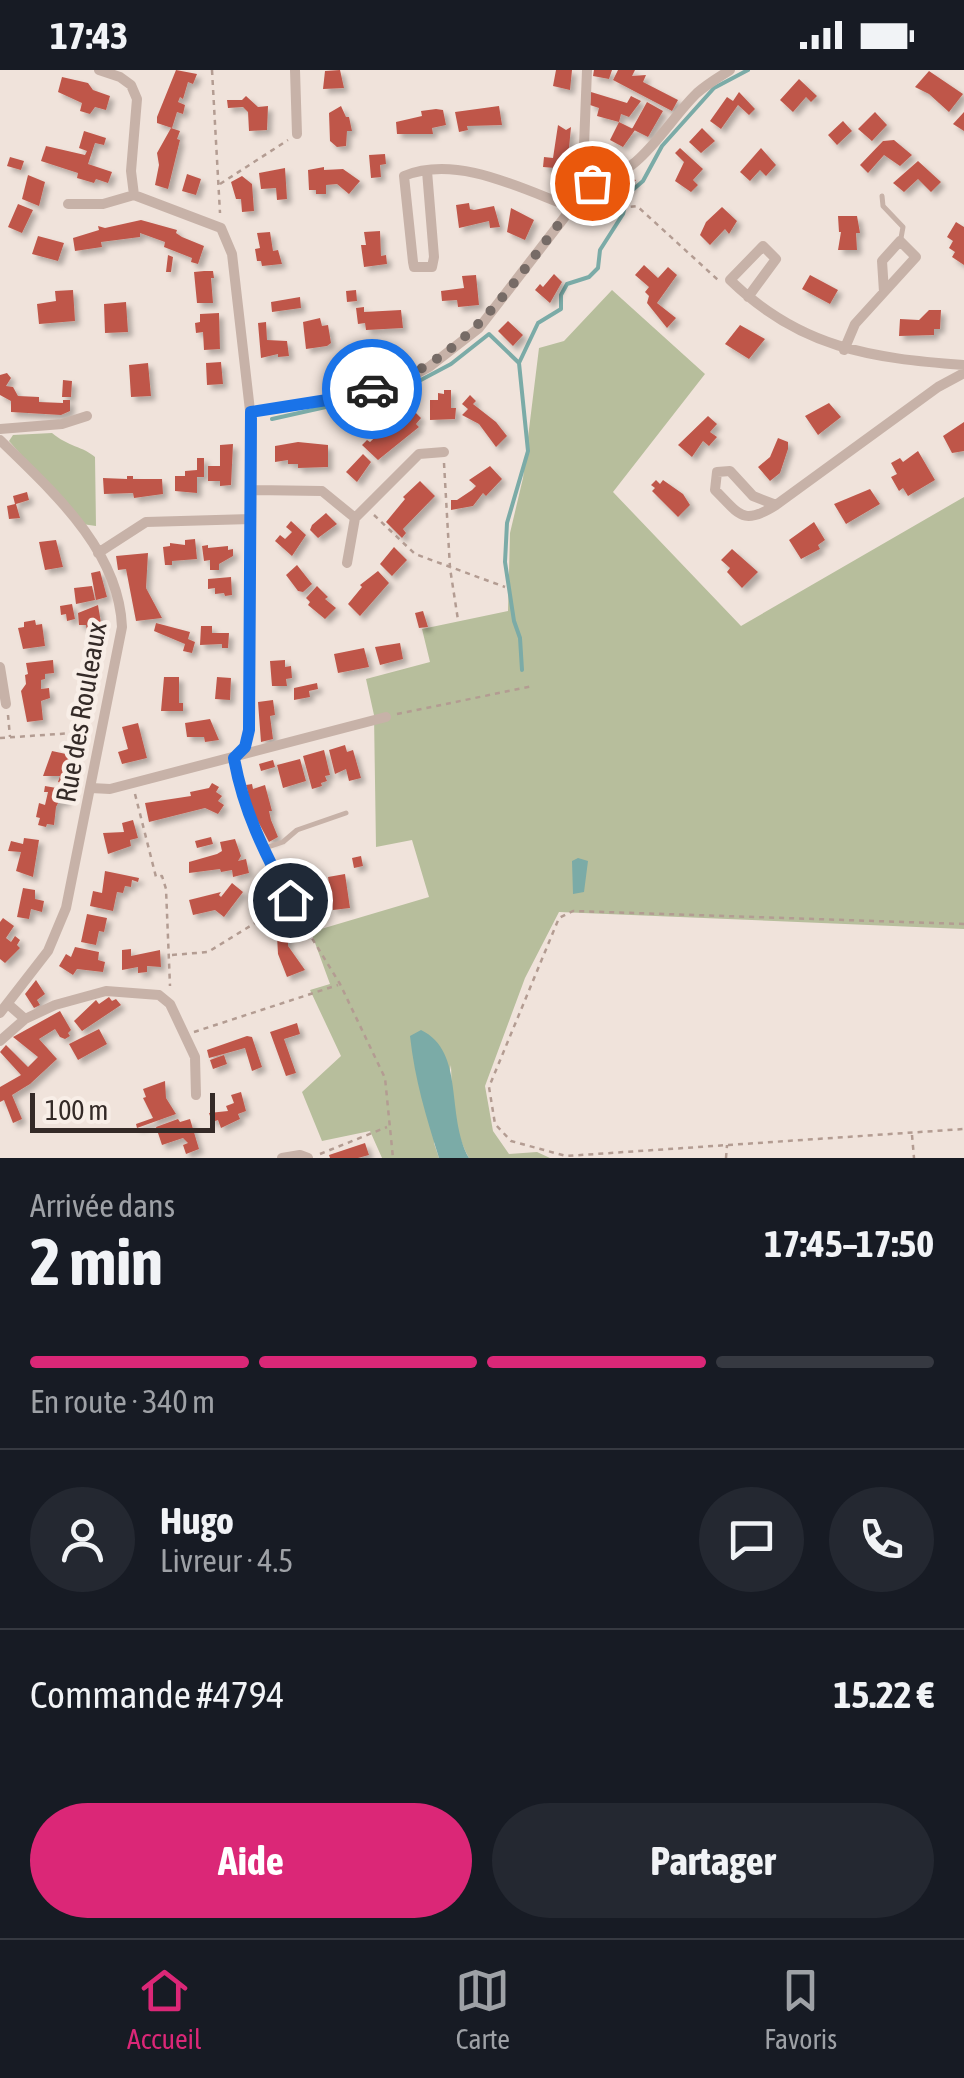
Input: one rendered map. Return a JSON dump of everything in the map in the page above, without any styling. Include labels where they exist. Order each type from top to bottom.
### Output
[{"type":"street","points":[[99,70],[131,85],[137,99],[131,170],[134,195]]},
{"type":"street","points":[[295,70],[297,134]]},
{"type":"street","points":[[587,70],[583,171],[597,182]]},
{"type":"street","points":[[251,412],[346,397],[402,381],[429,366],[478,328],[571,207],[597,182],[629,167],[698,92],[730,70]]},
{"type":"street","points":[[426,172],[434,258],[432,267],[414,268],[404,176],[426,172],[458,172],[486,177],[571,207]]},
{"type":"street","points":[[68,204],[104,204],[134,195],[221,228],[232,254],[252,428],[249,730],[245,747],[234,758]]},
{"type":"street","points":[[844,350],[855,324],[916,257],[900,241],[882,260],[884,292]]},
{"type":"street","points":[[748,298],[776,259],[763,246],[730,280],[748,298],[814,338],[869,356],[964,365]]},
{"type":"street","points":[[932,363],[938,388]]},
{"type":"street","points":[[776,505],[753,496],[730,470],[717,472],[715,490],[740,516],[756,518],[776,505],[938,388],[964,373]]},
{"type":"street","points":[[0,429],[62,424],[87,416]]},
{"type":"street","name":"Rue des Rouleaux","points":[[0,440],[58,496],[98,553],[114,581],[122,627],[58,933],[4,1009]]},
{"type":"street","points":[[347,563],[355,518],[419,454],[444,452]]},
{"type":"street","points":[[251,490],[322,491],[355,518]]},
{"type":"street","points":[[98,553],[146,522],[250,518]]},
{"type":"street","points":[[0,667],[6,704]]},
{"type":"street","points":[[90,788],[110,789],[386,716]]},
{"type":"street","points":[[234,758],[241,796],[262,849],[302,920]]},
{"type":"street","points":[[0,1041],[25,1019],[106,991],[159,995],[166,999],[194,1057],[196,1095]]},
{"type":"street","points":[[4,1009],[25,1019]]},
{"type":"street","points":[[282,1158],[308,1158]]},
{"type":"lane","points":[[882,196],[883,206],[903,227],[900,241]]},
{"type":"lane","points":[[262,849],[283,842],[297,830],[346,813]]},
{"type":"path","points":[[212,70],[221,228]]},
{"type":"path","points":[[218,184],[297,134]]},
{"type":"path","points":[[597,182],[620,208],[637,206],[647,214],[716,280],[730,280]]},
{"type":"path","points":[[444,452],[450,568],[458,620]]},
{"type":"path","points":[[366,507],[415,554],[506,587]]},
{"type":"path","points":[[386,716],[533,686]]},
{"type":"path","points":[[6,704],[10,737]]},
{"type":"path","points":[[0,738],[100,732]]},
{"type":"path","points":[[132,783],[156,877],[162,876],[166,888],[171,981],[166,999]]},
{"type":"path","points":[[170,955],[208,952],[290,900]]},
{"type":"path","points":[[964,924],[574,911],[559,918],[488,1087],[494,1124],[511,1141],[566,1156],[964,1129]]},
{"type":"path","points":[[302,920],[340,984],[385,1078],[394,1158]]},
{"type":"path","points":[[185,1036],[340,984]]},
{"type":"path","points":[[308,1158],[389,1126]]},
{"type":"path","points":[[912,1134],[914,1158]]},
{"type":"path","points":[[726,1158],[727,1144]]},
{"type":"green space","points":[[612,290],[705,374],[613,492],[741,626],[964,497],[964,929],[559,912],[525,978],[485,1086],[493,1131],[509,1154],[537,1152],[550,1158],[469,1158],[457,1124],[451,1065],[434,1143],[439,1158],[382,1158],[370,1131],[322,1141],[302,1092],[341,1056],[310,990],[330,984],[311,932],[429,897],[412,840],[376,847],[374,715],[366,679],[430,662],[422,629],[508,611],[510,533],[523,478],[539,348],[564,341]]},
{"type":"green space","points":[[52,433],[95,457],[96,526],[82,524],[9,441],[13,435]]},
{"type":"water","points":[[572,861],[588,861],[584,892],[573,894]]},
{"type":"water","points":[[421,1030],[435,1040],[450,1069],[458,1123],[469,1158],[439,1158],[412,1052],[410,1036]]},
{"type":"building","points":[[176,70],[197,74],[193,84],[188,82],[183,99],[180,97],[178,102],[185,105],[183,114],[177,112],[172,128],[157,123],[157,117]]},
{"type":"building","points":[[340,70],[344,88],[323,89],[325,71]]},
{"type":"building","points":[[556,70],[572,70],[570,90],[553,86]]},
{"type":"building","points":[[594,70],[612,70],[609,79],[593,76]]},
{"type":"building","points":[[618,70],[635,70],[632,76],[646,75],[643,82],[678,100],[672,111],[613,80]]},
{"type":"building","points":[[929,71],[963,94],[949,112],[915,87]]},
{"type":"building","points":[[62,77],[88,83],[93,90],[110,96],[106,110],[95,107],[90,114],[80,111],[82,103],[58,92]]},
{"type":"building","points":[[799,79],[817,96],[811,102],[806,97],[793,112],[780,100]]},
{"type":"building","points":[[591,92],[627,103],[631,96],[641,101],[629,117],[621,114],[619,122],[597,116],[599,108],[590,105]]},
{"type":"building","points":[[739,92],[755,109],[749,115],[738,105],[721,129],[710,121],[727,97],[733,101]]},
{"type":"building","points":[[246,96],[258,107],[268,106],[267,130],[249,131],[248,112],[243,107],[228,108],[227,100],[242,100]]},
{"type":"building","points":[[647,102],[663,111],[648,137],[632,129]]},
{"type":"building","points":[[341,106],[352,131],[347,131],[346,146],[337,147],[330,141],[329,113]]},
{"type":"building","points":[[499,106],[502,125],[467,126],[468,130],[459,132],[455,112]]},
{"type":"building","points":[[443,110],[446,125],[432,128],[433,134],[397,134],[396,122]]},
{"type":"building","points":[[875,112],[887,125],[872,141],[858,129]]},
{"type":"building","points":[[964,112],[964,131],[953,124]]},
{"type":"building","points":[[843,121],[852,131],[837,145],[828,135]]},
{"type":"building","points":[[619,122],[635,130],[623,147],[610,140]]},
{"type":"building","points":[[558,125],[566,130],[571,127],[567,169],[543,167],[544,157],[553,158]]},
{"type":"building","points":[[171,128],[180,131],[180,140],[168,189],[155,185],[157,153]]},
{"type":"building","points":[[702,128],[715,141],[701,153],[689,142]]},
{"type":"building","points":[[84,131],[106,138],[104,145],[95,143],[88,164],[112,172],[108,183],[77,178],[78,173],[41,161],[46,146],[85,155],[87,151],[79,148]]},
{"type":"building","points":[[894,140],[912,155],[900,166],[884,155],[868,173],[860,165],[883,141]]},
{"type":"building","points":[[680,148],[703,169],[693,180],[698,185],[691,192],[675,181],[684,162],[675,153]]},
{"type":"building","points":[[761,148],[776,165],[766,176],[760,170],[750,181],[740,172]]},
{"type":"building","points":[[385,154],[386,164],[380,165],[381,177],[371,178],[369,155]]},
{"type":"building","points":[[10,157],[24,161],[21,170],[7,166]]},
{"type":"building","points":[[918,161],[941,182],[931,192],[918,179],[904,192],[893,183]]},
{"type":"building","points":[[285,168],[287,199],[277,200],[276,188],[261,189],[259,173]]},
{"type":"building","points":[[343,169],[360,181],[349,194],[337,184],[326,185],[326,194],[316,194],[316,190],[309,190],[308,170]]},
{"type":"building","points":[[187,174],[201,179],[196,195],[182,191]]},
{"type":"building","points":[[28,175],[45,182],[39,206],[22,199]]},
{"type":"building","points":[[242,176],[252,184],[254,211],[242,212],[241,199],[236,199],[231,182]]},
{"type":"building","points":[[625,177],[636,180],[628,191],[618,187]]},
{"type":"building","points":[[469,203],[474,210],[494,206],[500,227],[490,228],[489,221],[459,228],[456,205]]},
{"type":"building","points":[[18,204],[33,210],[22,233],[8,227]]},
{"type":"building","points":[[722,207],[737,221],[729,234],[725,229],[710,245],[700,235],[706,222]]},
{"type":"building","points":[[511,208],[534,220],[525,240],[507,232]]},
{"type":"building","points":[[838,216],[857,216],[857,250],[838,250]]},
{"type":"building","points":[[141,220],[177,230],[182,237],[204,246],[198,264],[164,247],[165,242],[140,233],[140,237],[101,242],[102,247],[75,251],[73,238],[99,230],[98,226]]},
{"type":"building","points":[[956,222],[964,227],[964,265],[952,257],[955,252],[949,248],[953,241],[947,237]]},
{"type":"building","points":[[380,231],[381,256],[386,255],[387,264],[364,267],[364,232]]},
{"type":"building","points":[[270,232],[273,251],[278,250],[282,264],[262,266],[255,249],[260,248],[257,233]]},
{"type":"building","points":[[38,236],[64,243],[58,261],[32,254]]},
{"type":"building","points":[[168,255],[173,257],[171,272],[166,272]]},
{"type":"building","points":[[644,265],[658,278],[668,267],[677,275],[657,303],[676,318],[667,328],[647,303],[649,296],[645,292],[649,287],[635,275]]},
{"type":"building","points":[[213,271],[213,303],[197,303],[194,272]]},
{"type":"building","points":[[554,274],[562,282],[550,303],[535,290]]},
{"type":"building","points":[[476,275],[479,305],[458,307],[457,300],[442,301],[441,291],[464,288],[462,276]]},
{"type":"building","points":[[810,275],[838,290],[830,304],[802,289]]},
{"type":"building","points":[[73,290],[75,321],[39,324],[37,304],[56,301],[55,291]]},
{"type":"building","points":[[356,290],[357,301],[347,302],[346,291]]},
{"type":"building","points":[[300,297],[301,308],[272,312],[271,302]]},
{"type":"building","points":[[126,302],[128,332],[105,333],[104,304]]},
{"type":"building","points":[[364,307],[364,312],[401,310],[403,328],[366,330],[365,323],[358,324],[356,308]]},
{"type":"building","points":[[929,310],[941,310],[940,329],[934,329],[934,335],[899,336],[900,319],[919,320]]},
{"type":"building","points":[[219,313],[220,349],[204,350],[203,332],[196,333],[195,323],[200,322],[200,314]]},
{"type":"building","points":[[320,318],[322,326],[328,325],[331,343],[306,349],[303,322]]},
{"type":"building","points":[[508,321],[523,335],[513,346],[498,331]]},
{"type":"building","points":[[266,322],[267,340],[287,341],[289,356],[261,358],[258,323]]},
{"type":"building","points":[[740,325],[765,339],[749,359],[725,344]]},
{"type":"building","points":[[221,362],[223,384],[207,385],[206,363]]},
{"type":"building","points":[[148,363],[151,396],[131,397],[129,365]]},
{"type":"building","points":[[7,373],[11,378],[6,386],[13,387],[18,396],[39,397],[39,402],[70,400],[70,411],[61,415],[11,412],[11,401],[0,395],[0,375]]},
{"type":"building","points":[[63,380],[72,381],[71,397],[62,397]]},
{"type":"building","points":[[444,390],[451,390],[455,419],[430,420],[430,400],[438,400],[438,393],[444,394]]},
{"type":"building","points":[[470,395],[476,401],[473,404],[507,436],[496,447],[479,424],[462,415],[468,409],[462,404]]},
{"type":"building","points":[[829,403],[841,417],[818,435],[805,416]]},
{"type":"building","points":[[414,411],[421,418],[416,424],[419,427],[378,460],[362,445],[390,423],[394,427],[403,422]]},
{"type":"building","points":[[708,416],[717,424],[710,432],[717,437],[709,446],[703,441],[692,457],[678,445]]},
{"type":"building","points":[[964,422],[964,451],[952,453],[943,436]]},
{"type":"building","points":[[778,438],[788,442],[788,449],[780,473],[770,481],[758,467],[770,457]]},
{"type":"building","points":[[298,442],[328,445],[328,467],[298,468],[298,464],[288,464],[288,460],[275,462],[275,446]]},
{"type":"building","points":[[233,444],[231,485],[208,481],[208,466],[220,466],[220,445]]},
{"type":"building","points":[[918,451],[935,480],[908,496],[903,488],[899,491],[891,477],[897,474],[891,463],[900,458],[903,462]]},
{"type":"building","points":[[363,454],[371,462],[357,482],[346,472]]},
{"type":"building","points":[[197,458],[204,458],[204,477],[197,477],[197,493],[175,491],[175,476],[197,470]]},
{"type":"building","points":[[490,466],[502,479],[473,506],[451,510],[451,500],[472,490],[476,486],[469,480]]},
{"type":"building","points":[[103,478],[162,479],[163,494],[134,498],[133,493],[104,494]]},
{"type":"building","points":[[656,480],[660,484],[663,480],[683,494],[690,505],[678,517],[652,491]]},
{"type":"building","points":[[420,481],[435,496],[403,529],[406,533],[402,538],[386,522]]},
{"type":"building","points":[[870,489],[880,504],[846,524],[834,504]]},
{"type":"building","points":[[27,492],[29,500],[16,504],[20,518],[9,519],[7,506],[15,504],[13,496]]},
{"type":"building","points":[[326,513],[337,524],[318,538],[310,530]]},
{"type":"building","points":[[291,521],[306,535],[292,556],[275,541],[292,532],[286,527]]},
{"type":"building","points":[[814,522],[825,540],[818,545],[820,549],[801,559],[789,540]]},
{"type":"building","points":[[195,539],[197,559],[165,565],[163,547],[170,543],[185,545],[185,540]]},
{"type":"building","points":[[56,540],[63,567],[45,570],[39,542]]},
{"type":"building","points":[[202,546],[233,549],[233,556],[219,564],[219,570],[210,570],[210,560],[204,561]]},
{"type":"building","points":[[394,547],[407,560],[392,576],[380,564]]},
{"type":"building","points":[[732,549],[758,572],[742,588],[721,560]]},
{"type":"building","points":[[148,553],[146,588],[162,618],[136,621],[126,569],[118,570],[116,556]]},
{"type":"building","points":[[297,565],[312,584],[303,592],[286,575]]},
{"type":"building","points":[[100,571],[107,597],[96,600],[91,573]]},
{"type":"building","points":[[378,571],[389,583],[360,616],[348,604],[360,585]]},
{"type":"building","points":[[231,577],[232,595],[215,594],[215,588],[208,589],[208,579]]},
{"type":"building","points":[[92,586],[95,600],[76,604],[74,588]]},
{"type":"building","points":[[317,586],[336,608],[325,619],[308,605],[306,598]]},
{"type":"building","points":[[72,604],[75,619],[67,621],[60,606]]},
{"type":"building","points":[[98,605],[101,623],[95,627],[96,635],[88,636],[86,625],[79,625],[78,613]]},
{"type":"building","points":[[423,611],[428,627],[419,628],[415,613]]},
{"type":"building","points":[[35,620],[36,625],[42,624],[45,646],[23,649],[18,628]]},
{"type":"building","points":[[156,623],[190,632],[188,639],[195,642],[192,653],[183,651],[185,644],[154,631]]},
{"type":"building","points":[[201,626],[212,626],[212,633],[229,633],[228,648],[222,648],[222,644],[200,645]]},
{"type":"building","points":[[400,643],[403,659],[380,665],[375,647]]},
{"type":"building","points":[[364,648],[369,667],[338,673],[334,654]]},
{"type":"building","points":[[53,660],[54,673],[45,674],[41,680],[41,689],[49,688],[50,698],[41,701],[43,720],[27,722],[21,691],[28,674],[26,663]]},
{"type":"building","points":[[285,660],[285,667],[291,666],[292,678],[286,679],[287,686],[272,686],[270,661]]},
{"type":"building","points":[[164,677],[179,677],[179,703],[183,703],[183,711],[161,711]]},
{"type":"building","points":[[217,677],[231,678],[230,700],[215,699]]},
{"type":"building","points":[[317,683],[318,689],[309,691],[310,697],[294,700],[294,688]]},
{"type":"building","points":[[273,700],[273,739],[261,742],[258,702]]},
{"type":"building","points":[[210,719],[219,740],[205,742],[204,737],[187,737],[185,723]]},
{"type":"building","points":[[138,723],[147,758],[122,764],[118,752],[128,749],[122,727]]},
{"type":"building","points":[[345,745],[347,752],[353,750],[361,778],[349,781],[346,769],[335,774],[329,750]]},
{"type":"building","points":[[68,748],[77,750],[70,766],[66,765],[66,784],[58,782],[60,776],[43,776],[52,751],[66,754]]},
{"type":"building","points":[[324,750],[330,775],[325,776],[327,781],[322,786],[312,789],[303,756]]},
{"type":"building","points":[[300,759],[306,781],[283,788],[277,765]]},
{"type":"building","points":[[273,760],[275,767],[261,771],[259,764]]},
{"type":"building","points":[[212,783],[219,787],[216,792],[222,796],[218,801],[224,805],[218,814],[205,808],[149,822],[145,803],[191,796],[190,792],[209,788]]},
{"type":"building","points":[[252,784],[253,789],[265,785],[278,837],[269,842],[253,812],[246,785]]},
{"type":"building","points":[[45,786],[68,790],[65,803],[59,801],[56,807],[54,825],[46,827],[38,825],[40,818],[36,817],[39,803],[45,805]]},
{"type":"building","points":[[133,820],[138,838],[130,840],[131,846],[108,854],[103,833],[124,832],[122,823]]},
{"type":"building","points":[[211,837],[213,844],[197,848],[195,841]]},
{"type":"building","points":[[24,838],[39,840],[33,877],[16,871],[21,852],[8,851],[11,841],[23,844]]},
{"type":"building","points":[[235,839],[241,856],[238,861],[246,859],[249,873],[233,877],[232,870],[220,869],[189,873],[189,862],[217,854],[222,851],[220,842]]},
{"type":"building","points":[[361,856],[363,866],[354,868],[352,858]]},
{"type":"building","points":[[105,871],[139,878],[138,882],[132,880],[131,887],[125,886],[123,893],[117,892],[113,911],[90,906],[93,891],[102,893]]},
{"type":"building","points":[[345,874],[350,908],[333,910],[328,877]]},
{"type":"building","points":[[232,883],[243,892],[224,917],[215,910],[193,915],[189,900],[221,892],[221,897]]},
{"type":"building","points":[[23,888],[35,890],[35,899],[44,901],[42,912],[31,909],[29,919],[17,917]]},
{"type":"building","points":[[87,914],[107,918],[96,945],[81,942]]},
{"type":"building","points":[[3,918],[14,926],[6,938],[11,942],[15,936],[20,940],[20,948],[5,963],[0,959]]},
{"type":"building","points":[[277,936],[288,936],[288,946],[305,970],[287,977],[278,954]]},
{"type":"building","points":[[75,947],[99,952],[98,960],[105,962],[103,972],[77,969],[73,975],[59,966],[66,954],[71,957]]},
{"type":"building","points":[[131,949],[131,956],[160,950],[161,967],[147,966],[147,972],[138,973],[138,967],[122,970],[122,950]]},
{"type":"building","points":[[36,980],[45,994],[34,1008],[25,994]]},
{"type":"building","points":[[109,997],[121,1005],[82,1031],[74,1021],[96,1000],[99,1004]]},
{"type":"building","points":[[60,1011],[71,1030],[70,1036],[60,1037],[55,1029],[39,1039],[57,1059],[12,1095],[22,1119],[13,1123],[4,1100],[0,1102],[0,1087],[21,1075],[0,1052],[6,1045],[28,1067],[38,1057],[13,1037]]},
{"type":"building","points":[[297,1023],[300,1034],[284,1039],[296,1073],[286,1076],[270,1032]]},
{"type":"building","points":[[99,1029],[107,1044],[78,1060],[69,1044]]},
{"type":"building","points":[[252,1037],[262,1067],[252,1071],[245,1048],[209,1058],[207,1050]]},
{"type":"building","points":[[224,1055],[227,1064],[213,1069],[210,1060]]},
{"type":"building","points":[[165,1081],[166,1098],[176,1114],[137,1128],[136,1124],[153,1118],[143,1089]]},
{"type":"building","points":[[241,1092],[246,1111],[238,1114],[240,1119],[221,1128],[218,1120],[212,1122],[209,1113],[228,1111],[226,1106],[234,1103],[231,1095]]},
{"type":"building","points":[[190,1119],[199,1149],[186,1154],[183,1145],[188,1143],[183,1138],[162,1145],[156,1127]]},
{"type":"building","points":[[365,1143],[369,1155],[330,1158],[329,1155]]},
{"type":"waterway","points":[[272,419],[402,390],[451,364],[489,334],[519,363],[538,323],[561,309],[561,295],[567,284],[589,277],[598,268],[600,250],[623,214],[628,194],[643,181],[662,146],[714,88],[748,70]]},
{"type":"waterway","points":[[519,363],[528,451],[507,523],[505,562],[520,638],[522,670]]},
{"type":"way so far","points":[[372,389],[412,376],[478,328],[592,183]]},
{"type":"route","points":[[290,900],[262,849],[241,796],[234,758],[245,747],[249,730],[251,412],[346,397],[372,389]]}]
